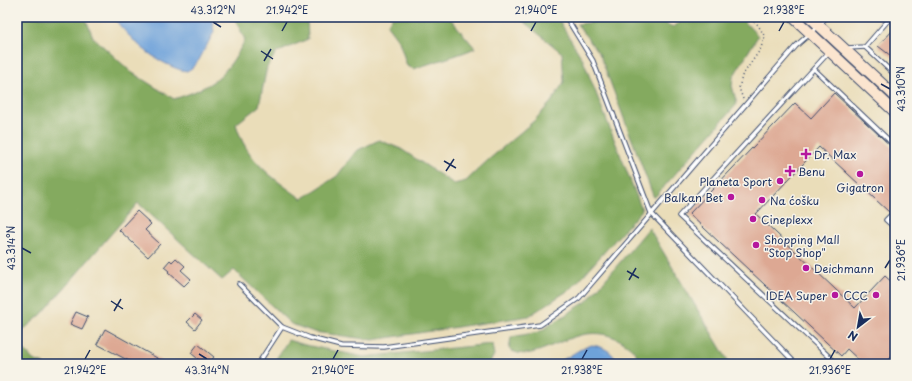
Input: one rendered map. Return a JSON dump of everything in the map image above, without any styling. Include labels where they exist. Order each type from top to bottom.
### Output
[{"type":"main road","points":[[793,17],[895,112]]},
{"type":"main road","points":[[810,17],[895,96]]},
{"type":"lane","points":[[566,17],[593,61],[651,213],[796,364]]},
{"type":"lane","points":[[239,284],[282,327],[341,346],[384,347],[540,325],[580,298],[744,104],[796,46],[820,26],[826,17]]},
{"type":"lane","points":[[844,48],[865,47],[892,17],[895,21]]},
{"type":"lane","points":[[865,47],[895,75]]},
{"type":"lane","points":[[830,52],[679,216],[837,364]]},
{"type":"lane","points":[[814,69],[895,146]]},
{"type":"lane","points":[[895,211],[886,220],[895,228]]},
{"type":"lane","points":[[258,364],[282,327]]},
{"type":"path","points":[[744,104],[739,88],[742,76],[760,50],[765,37],[758,26],[748,17]]},
{"type":"green space","points":[[17,17],[85,17],[93,37],[131,72],[174,99],[199,90],[209,84],[224,72],[231,63],[245,40],[234,17],[307,17],[308,39],[276,53],[267,67],[259,106],[236,124],[246,148],[262,168],[302,199],[337,176],[356,151],[379,140],[401,149],[454,184],[466,181],[535,120],[551,102],[564,82],[562,53],[518,17],[557,17],[583,60],[642,210],[572,288],[529,316],[373,340],[314,332],[291,324],[234,270],[222,280],[138,203],[41,315],[23,330],[20,345],[33,360],[44,364],[17,364]]},
{"type":"green space","points":[[392,17],[449,17],[475,48],[414,69],[407,66],[399,41],[387,25]]},
{"type":"green space","points":[[650,17],[673,27],[688,17],[740,17],[758,36],[733,77],[732,86],[737,104],[654,198],[600,55],[577,24]]},
{"type":"green space","points":[[649,228],[730,364],[643,364],[630,347],[612,337],[594,334],[578,336],[534,352],[521,354],[509,349],[511,337],[539,332],[587,301]]},
{"type":"green space","points":[[288,340],[364,357],[492,344],[494,355],[489,364],[273,364]]},
{"type":"water","points":[[113,17],[212,17],[214,32],[199,60],[187,71],[181,70],[161,61],[143,49],[127,34]]},
{"type":"water","points":[[592,345],[601,347],[611,353],[618,364],[556,364],[581,349]]},
{"type":"building","points":[[895,28],[895,59],[878,46]]},
{"type":"building","name":"Shopping Mall \"Stop Shop\"","points":[[834,93],[895,150],[895,205],[889,212],[819,147],[756,214],[855,308],[885,276],[895,285],[895,353],[885,364],[863,364],[847,349],[841,356],[689,214],[795,103],[811,118]]},
{"type":"building","points":[[137,211],[151,224],[145,230],[160,244],[148,257],[119,230]]},
{"type":"building","points":[[176,258],[185,266],[181,270],[191,279],[184,286],[164,267],[170,260],[172,262]]},
{"type":"building","points":[[76,312],[88,317],[82,329],[70,324]]},
{"type":"building","points":[[195,314],[202,320],[195,329],[187,322]]},
{"type":"building","points":[[105,329],[166,364],[135,364],[97,344]]},
{"type":"building","points":[[198,344],[214,357],[208,364],[204,364],[191,353]]},
{"type":"place","name":"Dr. Max","points":[[806,154]]},
{"type":"place","name":"Benu","points":[[790,171]]},
{"type":"place","name":"Gigatron","points":[[860,174]]},
{"type":"place","name":"Planeta Sport","points":[[780,181]]},
{"type":"place","name":"Balkan Bet","points":[[731,197]]},
{"type":"place","name":"Na ćošku","points":[[762,200]]},
{"type":"place","name":"Cineplexx","points":[[753,219]]},
{"type":"place","name":"Shopping Mall \"Stop Shop\"","points":[[756,245]]},
{"type":"place","name":"Deichmann","points":[[806,268]]},
{"type":"place","name":"IDEA Super","points":[[835,295]]},
{"type":"place","name":"CCC","points":[[876,295]]}]
